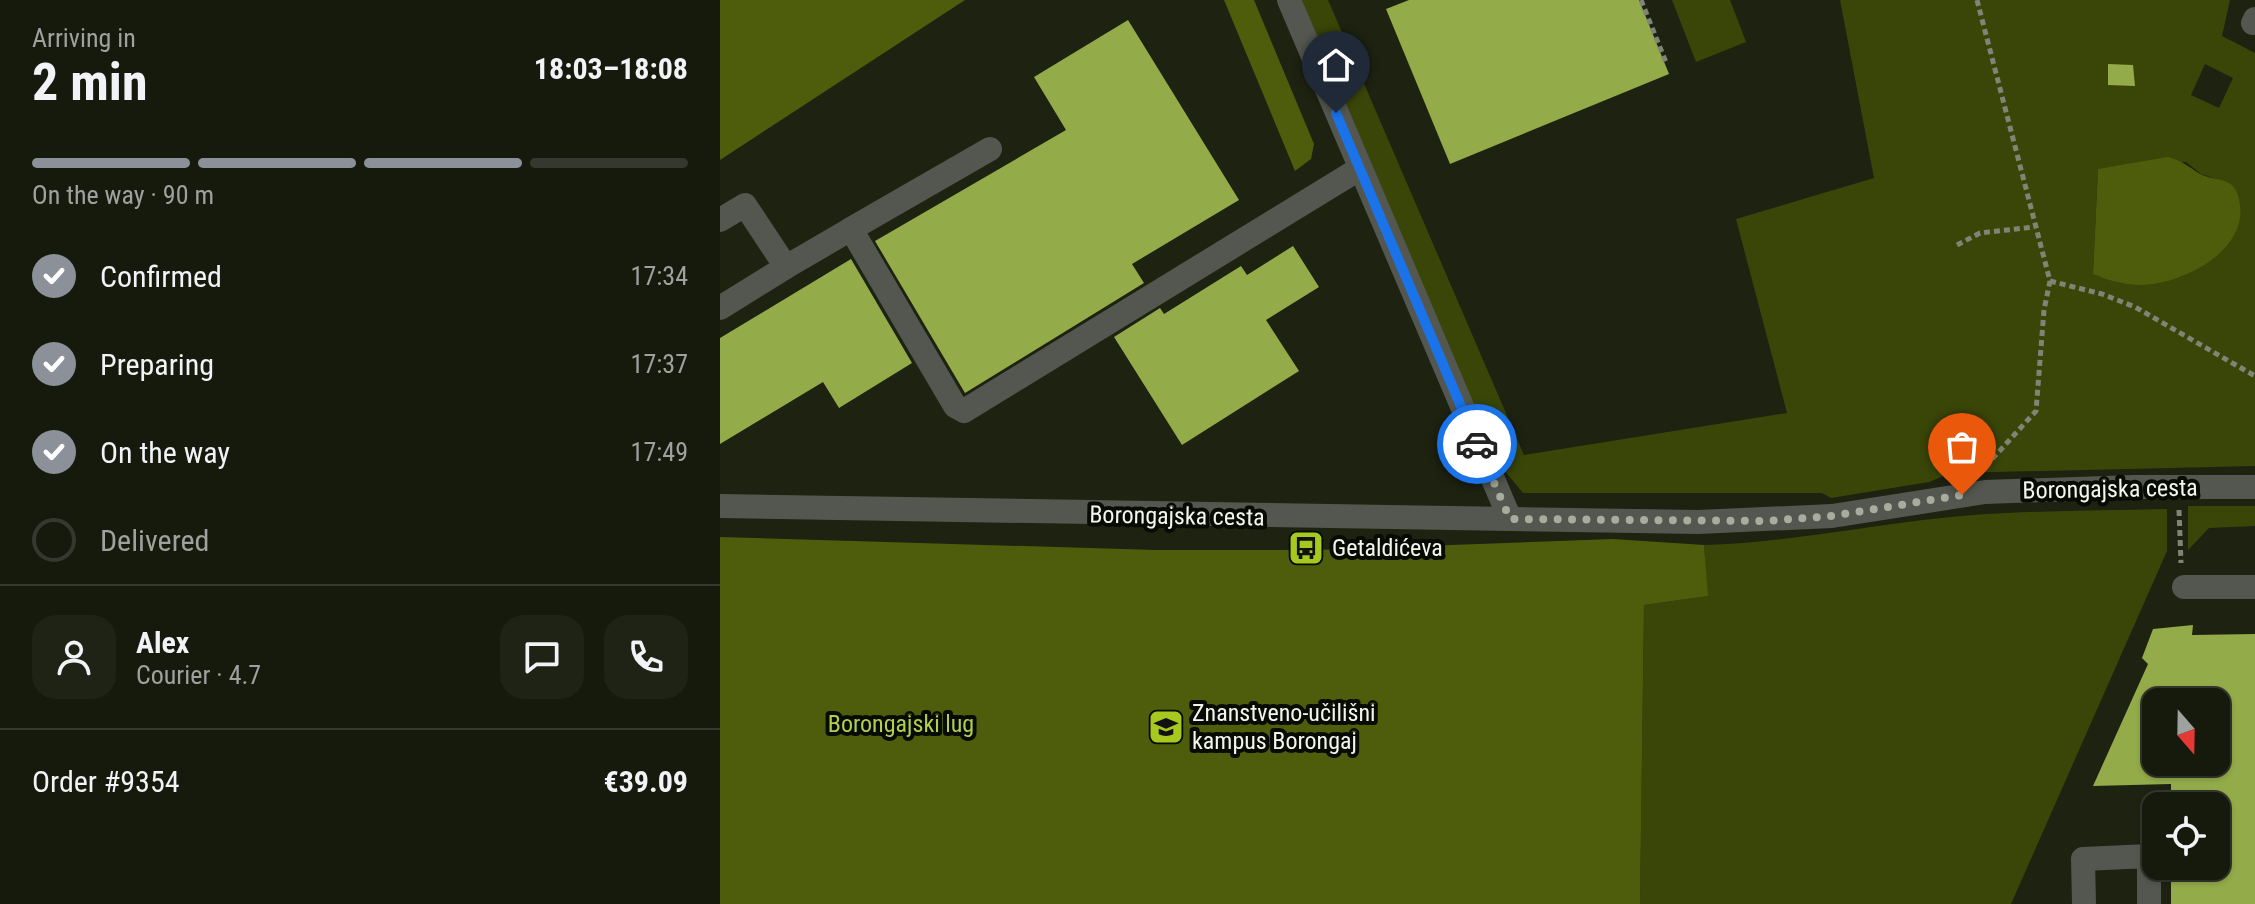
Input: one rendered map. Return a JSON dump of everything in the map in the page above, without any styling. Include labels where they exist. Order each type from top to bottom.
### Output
[{"type":"street","points":[[1289,0],[1510,519]]},
{"type":"street","points":[[720,308],[990,149]]},
{"type":"street","points":[[851,229],[955,406],[964,411],[1359,169]]},
{"type":"street","points":[[720,220],[745,205],[786,267]]},
{"type":"street","name":"Borongajska cesta","points":[[720,506],[1766,521],[1832,516],[1985,492],[2255,487]]},
{"type":"street","points":[[2184,587],[2255,587]]},
{"type":"street","points":[[2084,904],[2083,859],[2149,856],[2149,904]]},
{"type":"path","points":[[1641,0],[1667,65]]},
{"type":"path","points":[[1977,0],[2050,281],[2044,310],[2036,411],[1990,458],[1980,475],[1985,492]]},
{"type":"path","points":[[1957,245],[1980,233],[2034,227]]},
{"type":"path","points":[[2050,281],[2102,294],[2135,307],[2255,376]]},
{"type":"path","points":[[2179,505],[2184,587]]},
{"type":"green space","points":[[720,0],[965,0],[720,160]]},
{"type":"green space","points":[[1224,0],[1254,0],[1314,144],[1311,159],[1295,171]]},
{"type":"green space","points":[[1302,0],[1328,0],[1524,455],[1787,413],[1736,219],[1874,178],[1840,0],[2230,0],[2222,36],[2255,53],[2255,466],[1951,473],[1929,482],[1831,498],[1822,493],[1523,493],[1498,463]],"holes":[[[2205,64],[2233,78],[2219,108],[2191,95]],[[2186,162],[2201,174],[2229,183],[2093,274],[2098,169]]]},
{"type":"green space","points":[[1672,0],[1730,0],[1746,42],[1696,62]]},
{"type":"green space","points":[[2168,157],[2204,176],[2226,181],[2234,187],[2240,205],[2240,221],[2234,235],[2213,259],[2168,281],[2129,284],[2093,274],[2098,169]]},
{"type":"green space","points":[[2188,506],[2255,506],[2255,526],[2209,528],[2188,550]]},
{"type":"green space","points":[[2167,509],[2167,551],[2011,904],[1640,904],[1644,605],[1707,596],[1704,545],[1787,539],[1984,514]]},
{"type":"green space","name":"Borongajski lug","points":[[720,537],[1156,550],[1315,550],[1613,539],[1704,545],[1708,596],[1644,605],[1640,904],[720,904]]},
{"type":"building","points":[[1409,0],[1639,0],[1669,74],[1450,164],[1386,9]]},
{"type":"building","points":[[1128,20],[1239,200],[1132,264],[1144,283],[965,393],[875,241],[1066,130],[1034,77]]},
{"type":"building","points":[[2108,64],[2133,65],[2135,86],[2108,85]]},
{"type":"building","points":[[1293,246],[1319,287],[1266,320],[1299,371],[1182,445],[1114,337],[1160,308],[1164,314],[1241,266],[1247,275]]},
{"type":"building","points":[[851,259],[912,363],[839,408],[823,382],[720,444],[720,338]]},
{"type":"building","points":[[2193,625],[2192,635],[2255,634],[2255,904],[2171,904],[2171,880],[2230,880],[2230,792],[2171,792],[2171,784],[2093,786],[2148,664],[2142,658],[2153,629]]},
{"type":"way so far","points":[[1477,444],[1510,519],[1766,521],[1832,516],[1962,495]]},
{"type":"place","name":"Getaldićeva","points":[[1306,548]]},
{"type":"place","name":"Znanstveno-učilišni kampus Borongaj","points":[[1166,727]]},
{"type":"route","points":[[1336,113],[1477,444]]}]
